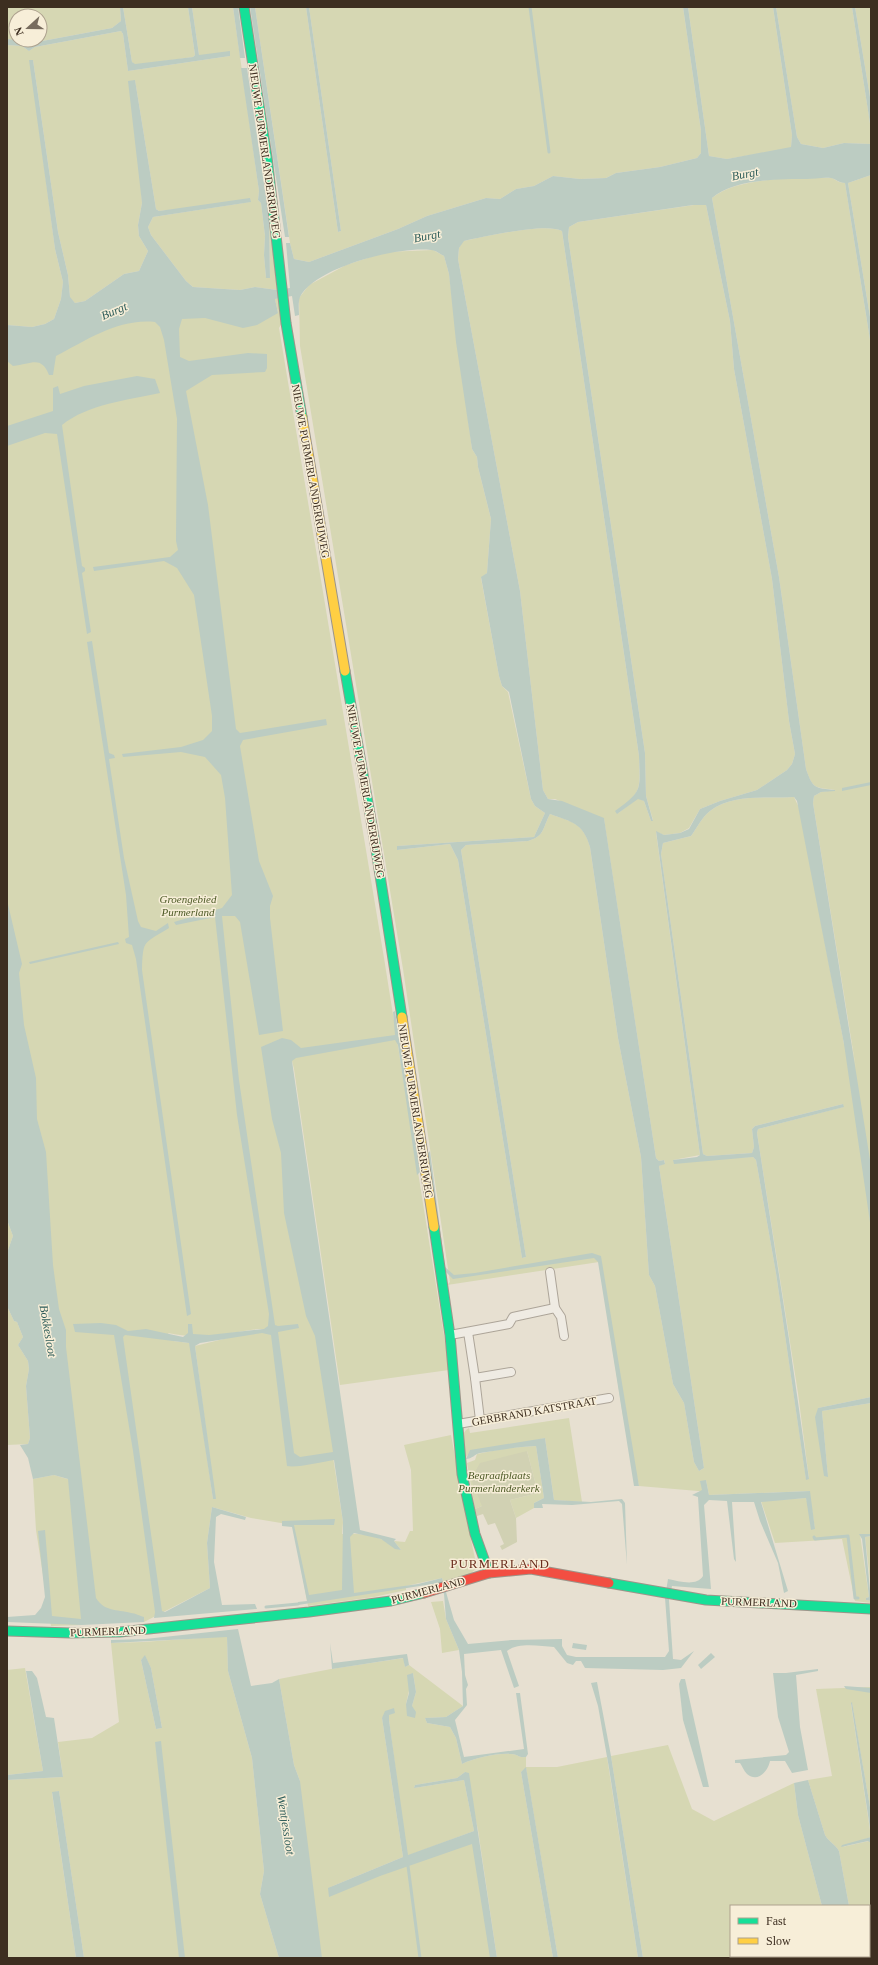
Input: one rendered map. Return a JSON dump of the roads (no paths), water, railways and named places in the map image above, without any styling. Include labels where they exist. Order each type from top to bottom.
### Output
[{"type":"street","name":"NIEUWE PURMERLANDERRIJWEG","points":[[244,7],[267,157],[281,286],[290,346],[375,843],[450,1335],[460,1461],[470,1514],[489,1573]]},
{"type":"street","points":[[550,1272],[555,1308],[561,1317],[564,1336]]},
{"type":"street","points":[[450,1335],[509,1324],[513,1317],[555,1308]]},
{"type":"street","points":[[468,1332],[480,1420]]},
{"type":"street","points":[[475,1378],[511,1372]]},
{"type":"street","name":"GERBRAND KATSTRAAT","points":[[458,1424],[609,1398]]},
{"type":"street","name":"PURMERLAND","points":[[7,1631],[71,1633],[151,1630],[374,1604],[443,1588],[489,1573],[509,1570],[542,1569],[674,1594],[722,1601],[812,1604],[871,1609]]},
{"type":"water","points":[[120,7],[123,7],[132,62],[135,64],[193,57],[195,55],[188,7],[192,7],[199,55],[230,51],[230,56],[128,71],[123,34],[121,31],[48,45],[48,40],[112,28],[121,21]]},
{"type":"water","points":[[233,7],[238,7],[245,58],[240,58]]},
{"type":"water","points":[[250,7],[255,7],[289,237],[285,237]]},
{"type":"water","points":[[306,7],[309,7],[341,231],[338,232]]},
{"type":"water","name":"Burgt","points":[[683,7],[688,7],[709,156],[727,159],[791,147],[792,135],[773,7],[776,7],[797,137],[801,144],[823,148],[844,143],[871,144],[871,175],[848,183],[871,323],[871,346],[845,183],[828,178],[757,181],[732,187],[712,198],[779,577],[806,769],[813,784],[819,788],[835,790],[821,792],[814,796],[813,803],[871,1166],[871,1229],[844,1044],[797,801],[794,797],[751,798],[740,799],[719,805],[704,816],[691,836],[663,843],[661,854],[703,1154],[707,1156],[752,1153],[754,1147],[752,1129],[755,1126],[843,1104],[844,1107],[758,1129],[757,1133],[809,1479],[806,1480],[776,1273],[756,1160],[753,1157],[674,1164],[673,1160],[697,1157],[700,1155],[656,831],[664,835],[680,833],[689,829],[700,809],[720,801],[757,790],[787,770],[792,764],[795,754],[789,721],[772,579],[734,369],[730,321],[706,205],[693,205],[578,222],[569,227],[568,237],[645,753],[646,796],[653,821],[651,821],[644,801],[638,799],[617,814],[615,811],[631,799],[638,789],[640,776],[639,756],[562,231],[543,228],[529,229],[464,241],[459,248],[458,259],[520,591],[543,790],[548,799],[562,801],[604,818],[656,1158],[659,1161],[664,1160],[665,1164],[659,1166],[704,1468],[699,1471],[694,1462],[684,1403],[673,1384],[655,1286],[649,1275],[641,1157],[618,1038],[590,847],[587,839],[576,824],[550,814],[540,834],[533,839],[528,841],[466,845],[461,850],[526,1257],[522,1258],[458,860],[450,844],[397,850],[397,846],[534,837],[545,813],[535,806],[531,799],[509,692],[502,686],[499,676],[481,577],[487,573],[491,519],[478,467],[477,457],[472,449],[456,342],[449,274],[444,256],[431,250],[399,251],[379,255],[340,268],[322,276],[309,286],[300,297],[299,315],[295,316],[292,296],[275,299],[278,313],[257,325],[243,328],[205,318],[182,319],[179,329],[180,357],[189,361],[248,353],[267,354],[267,368],[265,372],[212,375],[186,391],[208,505],[236,729],[240,733],[326,719],[327,725],[243,740],[240,746],[259,861],[273,896],[270,906],[270,918],[283,1031],[259,1035],[240,922],[235,916],[222,916],[239,1080],[275,1325],[298,1324],[299,1328],[278,1332],[294,1453],[300,1457],[333,1452],[315,1336],[306,1316],[284,1213],[281,1153],[272,1119],[261,1047],[282,1038],[291,1040],[301,1048],[395,1035],[393,1012],[395,1011],[420,1172],[417,1175],[398,1045],[395,1040],[296,1058],[292,1061],[360,1530],[396,1539],[394,1541],[401,1550],[395,1549],[381,1539],[354,1533],[350,1537],[354,1593],[418,1584],[442,1578],[454,1620],[468,1644],[512,1640],[562,1639],[562,1646],[567,1655],[576,1657],[665,1657],[669,1651],[665,1598],[668,1579],[682,1582],[692,1582],[703,1576],[698,1497],[692,1495],[702,1490],[700,1481],[706,1480],[709,1495],[810,1491],[815,1529],[811,1530],[806,1498],[761,1502],[788,1591],[784,1593],[778,1563],[760,1521],[754,1502],[732,1502],[736,1562],[734,1559],[727,1501],[709,1500],[704,1505],[711,1589],[672,1586],[669,1600],[673,1659],[681,1660],[694,1651],[681,1668],[663,1670],[585,1668],[581,1661],[576,1661],[573,1665],[567,1663],[554,1647],[536,1645],[517,1646],[507,1651],[519,1686],[514,1688],[501,1650],[464,1654],[465,1675],[468,1685],[466,1689],[467,1705],[455,1720],[464,1757],[524,1749],[516,1693],[520,1693],[528,1754],[526,1757],[511,1754],[493,1755],[462,1764],[456,1738],[450,1727],[427,1723],[425,1718],[446,1717],[463,1706],[462,1672],[459,1650],[446,1619],[444,1594],[439,1583],[298,1605],[298,1602],[307,1601],[292,1527],[282,1526],[282,1521],[335,1519],[334,1525],[294,1525],[309,1595],[342,1590],[343,1522],[334,1460],[303,1466],[287,1466],[271,1335],[262,1333],[200,1343],[195,1346],[216,1499],[213,1499],[189,1343],[125,1335],[123,1337],[162,1611],[165,1612],[210,1588],[207,1543],[212,1507],[246,1517],[245,1520],[221,1514],[216,1517],[214,1562],[222,1605],[255,1604],[257,1609],[154,1618],[155,1612],[133,1451],[114,1335],[75,1332],[73,1324],[101,1323],[116,1325],[128,1331],[146,1329],[183,1337],[188,1333],[188,1324],[192,1324],[193,1334],[209,1335],[264,1329],[268,1326],[269,1314],[237,1115],[215,917],[176,925],[174,922],[222,908],[232,895],[225,798],[221,775],[205,757],[181,752],[123,757],[122,754],[181,747],[203,740],[212,731],[212,716],[194,595],[177,568],[164,561],[94,571],[93,567],[170,557],[178,550],[176,541],[177,419],[164,340],[160,327],[155,322],[129,323],[91,337],[56,356],[53,375],[49,375],[43,365],[39,363],[35,362],[13,366],[7,361],[7,325],[32,327],[45,324],[54,319],[61,299],[63,282],[55,249],[29,60],[33,60],[58,232],[68,275],[70,297],[75,303],[85,301],[124,274],[139,271],[148,251],[139,236],[138,225],[142,203],[128,81],[135,80],[156,209],[159,211],[250,198],[251,202],[153,217],[148,227],[151,235],[186,281],[193,287],[240,290],[255,287],[277,290],[290,288],[286,243],[290,243],[294,259],[309,262],[398,229],[427,216],[486,198],[500,199],[516,189],[534,186],[553,176],[580,179],[606,178],[616,173],[660,167],[697,158],[701,153],[701,131]]},
{"type":"water","points":[[852,7],[855,7],[871,103],[871,130]]},
{"type":"water","points":[[25,48],[34,48],[29,51]]},
{"type":"water","points":[[241,68],[247,68],[269,218],[270,278],[266,278],[264,255],[265,236],[261,203],[258,200],[259,191]]},
{"type":"water","points":[[137,376],[155,379],[160,393],[96,407],[72,418],[62,425],[82,566],[85,568],[85,571],[82,573],[91,632],[87,634],[57,434],[45,433],[7,446],[7,426],[53,411],[53,388],[58,386],[60,394],[84,386]]},
{"type":"water","points":[[92,641],[109,753],[114,755],[115,758],[109,759],[124,858],[138,921],[141,927],[156,931],[168,923],[169,928],[146,943],[143,952],[142,970],[191,1314],[187,1316],[136,959],[132,945],[126,943],[125,939],[129,937],[126,895],[87,642]]},
{"type":"water","points":[[871,782],[871,785],[842,791],[842,788]]},
{"type":"water","name":"Bokkesloot","points":[[7,900],[22,964],[19,973],[24,1025],[36,1078],[37,1119],[46,1152],[53,1265],[59,1309],[66,1330],[66,1347],[96,1598],[103,1606],[107,1608],[134,1613],[144,1617],[144,1622],[82,1625],[7,1622],[7,1617],[35,1615],[41,1608],[45,1597],[38,1531],[45,1530],[52,1616],[81,1619],[68,1479],[54,1475],[33,1479],[28,1458],[20,1445],[28,1444],[30,1438],[26,1386],[29,1369],[28,1361],[18,1345],[23,1337],[17,1322],[14,1321],[7,1306],[7,1253],[13,1236],[7,1220]]},
{"type":"water","points":[[118,942],[119,944],[30,964],[29,962]]},
{"type":"water","points":[[430,1151],[445,1267],[454,1275],[475,1273],[592,1253],[601,1256],[639,1486],[634,1486],[598,1262],[594,1258],[453,1279],[443,1269],[426,1155]]},
{"type":"water","points":[[871,1397],[871,1403],[822,1411],[828,1477],[824,1476],[815,1417],[818,1408]]},
{"type":"water","points":[[545,1438],[554,1500],[591,1502],[622,1499],[625,1503],[627,1565],[622,1504],[619,1501],[572,1505],[542,1504],[543,1508],[534,1508],[534,1503],[544,1498],[536,1446],[480,1453],[466,1459],[470,1450]]},
{"type":"water","points":[[859,1534],[871,1534],[871,1536],[865,1537],[871,1601],[866,1600],[866,1598],[869,1597],[862,1539]]},
{"type":"water","name":"Wentjessloot","points":[[238,1629],[251,1686],[272,1683],[279,1679],[294,1765],[300,1781],[322,1958],[279,1958],[260,1894],[264,1871],[252,1758],[228,1671],[227,1637],[111,1643],[111,1640],[145,1639]]},
{"type":"water","points":[[330,1643],[333,1663],[407,1654],[409,1665],[405,1667],[403,1658],[332,1669]]},
{"type":"water","points":[[573,1643],[587,1645],[586,1650],[572,1648]]},
{"type":"water","points":[[711,1653],[715,1657],[701,1669],[698,1665]]},
{"type":"water","points":[[145,1655],[151,1668],[162,1728],[156,1729],[141,1660]]},
{"type":"water","points":[[818,1669],[818,1671],[796,1675],[800,1727],[808,1770],[792,1773],[785,1761],[770,1761],[767,1769],[762,1775],[755,1777],[747,1774],[740,1763],[735,1763],[735,1760],[786,1755],[789,1752],[778,1717],[773,1673]]},
{"type":"water","points":[[26,1671],[32,1671],[37,1678],[46,1717],[54,1718],[63,1777],[7,1780],[7,1775],[43,1771]]},
{"type":"water","points":[[413,1673],[416,1692],[412,1706],[416,1712],[415,1718],[407,1716],[406,1704],[409,1693],[407,1675]]},
{"type":"water","points":[[681,1679],[685,1679],[709,1787],[703,1787],[683,1720],[679,1684]]},
{"type":"water","points":[[597,1682],[611,1756],[643,1958],[638,1958],[609,1768],[598,1706],[591,1683]]},
{"type":"water","points":[[844,1686],[871,1688],[871,1693],[846,1689]]},
{"type":"water","points":[[852,1702],[871,1813],[871,1835],[851,1703]]},
{"type":"water","points":[[394,1708],[395,1713],[389,1715],[389,1720],[408,1855],[474,1831],[464,1780],[414,1788],[415,1785],[457,1778],[465,1772],[469,1773],[497,1958],[490,1958],[472,1844],[380,1876],[329,1897],[328,1888],[403,1857],[382,1718],[385,1711]]},
{"type":"water","points":[[161,1741],[185,1958],[179,1958],[155,1742]]},
{"type":"water","points":[[526,1767],[558,1958],[553,1958],[521,1772]]},
{"type":"water","points":[[808,1780],[825,1835],[839,1851],[849,1905],[822,1905],[798,1815],[794,1783]]},
{"type":"water","points":[[59,1791],[84,1958],[76,1958],[52,1792]]},
{"type":"water","points":[[871,1837],[871,1843],[868,1841],[841,1847],[842,1845]]},
{"type":"waterway","points":[[530,7],[549,152]]},
{"type":"waterway","points":[[814,1537],[815,1539],[848,1536],[855,1598],[858,1598]]},
{"type":"waterway","points":[[266,1607],[298,1604]]},
{"type":"waterway","points":[[408,1866],[420,1958]]},
{"type":"district","name":"PURMERLAND","points":[[500,1563]]},
{"type":"park label","name":"Groengebied Purmerland","points":[[188,905]]},
{"type":"park label","name":"Begraafplaats Purmerlanderkerk","points":[[499,1481]]}]
